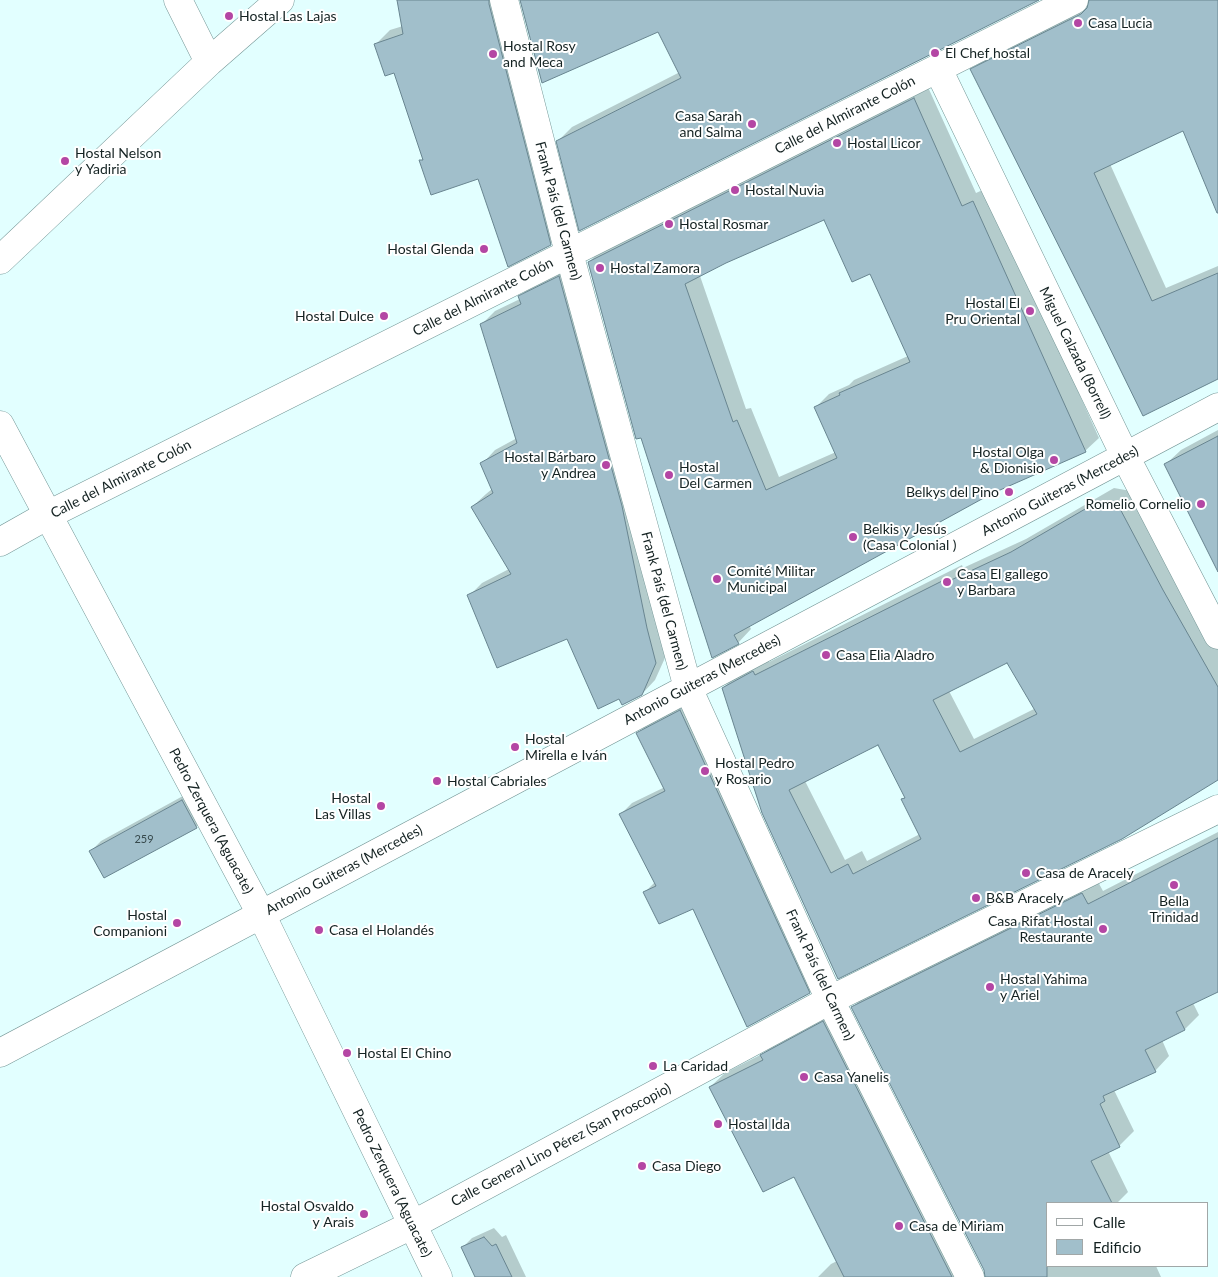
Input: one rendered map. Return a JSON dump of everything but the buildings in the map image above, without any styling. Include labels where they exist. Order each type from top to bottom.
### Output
[{"type":"street","points":[[178,0],[209,62]]},
{"type":"street","points":[[0,260],[209,62],[280,0]]},
{"type":"street","name":"Frank País (del Carmen)","points":[[504,0],[569,253],[688,688],[830,1000],[970,1277]]},
{"type":"street","name":"Calle del Almirante Colón","points":[[0,542],[48,515],[1074,0]]},
{"type":"street","name":"Miguel Calzada (Borrell)","points":[[938,68],[1125,456],[1218,635]]},
{"type":"street","name":"Antonio Guiteras (Mercedes)","points":[[0,1053],[1218,407]]},
{"type":"street","name":"Pedro Zerquera (Aguacate)","points":[[0,425],[261,914],[438,1277]]},
{"type":"street","name":"Calle General Lino Pérez (San Proscopio)","points":[[305,1277],[412,1225],[830,1000],[1218,809]]},
{"type":"place","name":"Hostal Las Lajas","points":[[229,16]]},
{"type":"place","name":"Casa Lucia","points":[[1078,23]]},
{"type":"place","name":"El Chef hostal","points":[[935,53]]},
{"type":"place","name":"Hostal Rosy and Meca","points":[[493,54]]},
{"type":"place","name":"Casa Sarah and Salma","points":[[752,124]]},
{"type":"place","name":"Hostal Licor","points":[[837,143]]},
{"type":"place","name":"Hostal Nelson y Yadiria","points":[[65,161]]},
{"type":"place","name":"Hostal Nuvia","points":[[735,190]]},
{"type":"place","name":"Hostal Rosmar","points":[[669,224]]},
{"type":"place","name":"Hostal Glenda","points":[[484,249]]},
{"type":"place","name":"Hostal Zamora","points":[[600,268]]},
{"type":"place","name":"Hostal El Pru Oriental","points":[[1030,311]]},
{"type":"place","name":"Hostal Dulce","points":[[384,316]]},
{"type":"place","name":"Hostal Olga & Dionisio","points":[[1054,460]]},
{"type":"place","name":"Hostal Bárbaro y Andrea","points":[[606,465]]},
{"type":"place","name":"Hostal Del Carmen","points":[[669,475]]},
{"type":"place","name":"Belkys del Pino","points":[[1009,492]]},
{"type":"place","name":"Romelio Cornelio","points":[[1201,504]]},
{"type":"place","name":"Belkis y Jesús (Casa Colonial )","points":[[853,537]]},
{"type":"place","name":"Comité Militar Municipal","points":[[717,579]]},
{"type":"place","name":"Casa El gallego y Barbara","points":[[947,582]]},
{"type":"place","name":"Casa Elia Aladro","points":[[826,655]]},
{"type":"place","name":"Hostal Mirella e Iván","points":[[515,747]]},
{"type":"place","name":"Hostal Pedro y Rosario","points":[[705,771]]},
{"type":"place","name":"Hostal Cabriales","points":[[437,781]]},
{"type":"place","name":"Hostal Las Villas","points":[[381,806]]},
{"type":"place","name":"Casa de Aracely","points":[[1026,873]]},
{"type":"place","name":"Bella Trinidad","points":[[1174,885]]},
{"type":"place","name":"B&B Aracely","points":[[976,898]]},
{"type":"place","name":"Hostal Companioni","points":[[177,923]]},
{"type":"place","name":"Casa Rifat Hostal Restaurante","points":[[1103,929]]},
{"type":"place","name":"Casa el Holandés","points":[[319,930]]},
{"type":"place","name":"Hostal Yahima y Ariel","points":[[990,987]]},
{"type":"place","name":"Hostal El Chino","points":[[347,1053]]},
{"type":"place","name":"La Caridad","points":[[653,1066]]},
{"type":"place","name":"Casa Yanelis","points":[[804,1077]]},
{"type":"place","name":"Hostal Ida","points":[[718,1124]]},
{"type":"place","name":"Casa Diego","points":[[642,1166]]},
{"type":"place","name":"Hostal Osvaldo y Arais","points":[[364,1214]]},
{"type":"place","name":"Casa de Miriam","points":[[899,1226]]}]
